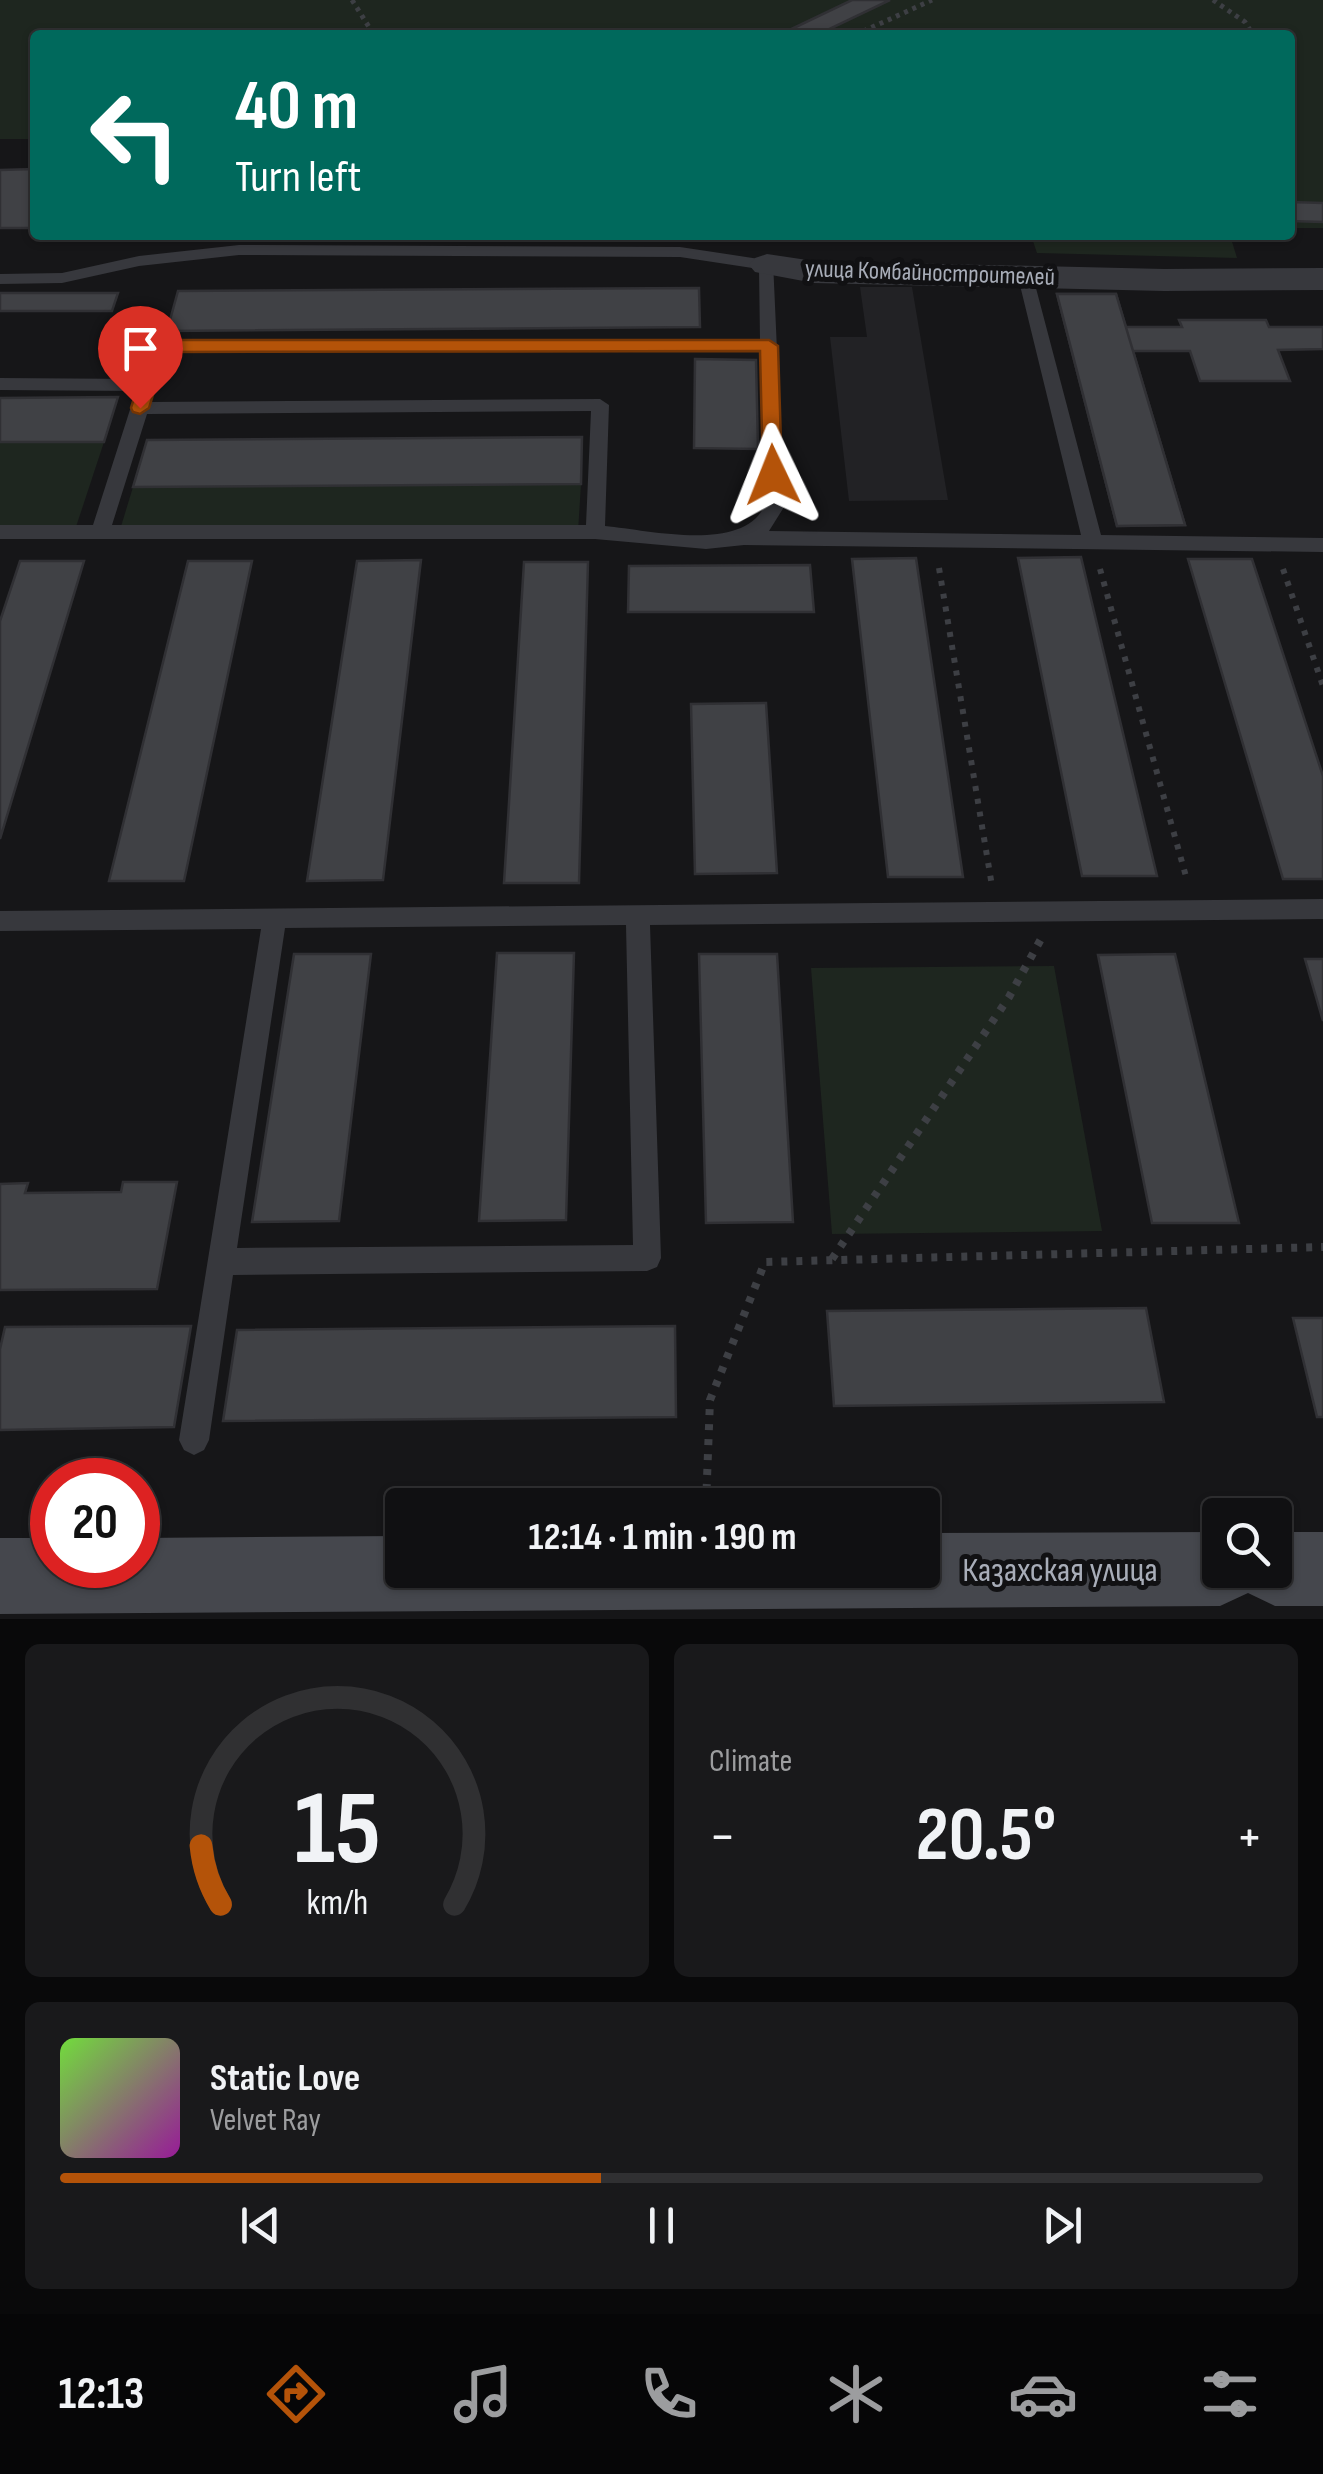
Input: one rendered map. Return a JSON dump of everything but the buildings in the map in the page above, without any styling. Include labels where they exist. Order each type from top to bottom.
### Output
[{"type":"main road","name":"Казахская улица","points":[[940,1567],[1202,1569]]},
{"type":"main road","points":[[1292,1569],[1323,1569]]},
{"type":"main road","name":"Казахская улица","points":[[16,1590],[385,1577]]},
{"type":"street","name":"улица Комбайностроителей","points":[[767,265],[814,272],[1323,279]]},
{"type":"lane","name":"улица Комбайностроителей","points":[[0,279],[62,278],[139,261],[239,250],[680,252],[767,265]]},
{"type":"lane","points":[[744,538],[765,525],[774,507],[767,265]]},
{"type":"lane","points":[[1026,277],[1092,543]]},
{"type":"lane","points":[[100,533],[159,346],[769,346]]},
{"type":"lane","points":[[0,384],[147,385]]},
{"type":"lane","points":[[140,408],[600,404],[595,532]]},
{"type":"lane","points":[[0,532],[595,532],[706,542],[744,538],[1323,545]]},
{"type":"lane","points":[[0,921],[1323,909]]},
{"type":"lane","points":[[222,1262],[647,1258],[638,915]]},
{"type":"lane","points":[[194,1440],[274,918]]},
{"type":"path","points":[[352,0],[371,30]]},
{"type":"path","points":[[866,30],[932,0]]},
{"type":"path","points":[[1212,0],[1245,22],[1250,30]]},
{"type":"path","points":[[935,542],[996,912]]},
{"type":"path","points":[[1092,543],[1196,910]]},
{"type":"path","points":[[1275,544],[1323,686]]},
{"type":"path","points":[[831,1260],[1009,997],[1056,912]]},
{"type":"path","points":[[707,1488],[710,1400],[764,1262],[1323,1247]]},
{"type":"shaded area","points":[[0,0],[1323,0],[1323,228],[1295,228],[1295,30],[30,30],[30,139],[0,139]]},
{"type":"shaded area","points":[[1033,240],[1232,240],[1237,258],[1037,253]]},
{"type":"shaded area","points":[[860,287],[912,287],[948,500],[849,501],[830,337],[867,337]]},
{"type":"shaded area","points":[[0,442],[104,442],[74,533],[0,532]]},
{"type":"shaded area","points":[[581,484],[578,532],[119,533],[133,487]]},
{"type":"shaded area","points":[[1054,966],[1102,1231],[832,1234],[811,968]]},
{"type":"route","points":[[140,408],[159,346],[769,346],[773,475]]}]
